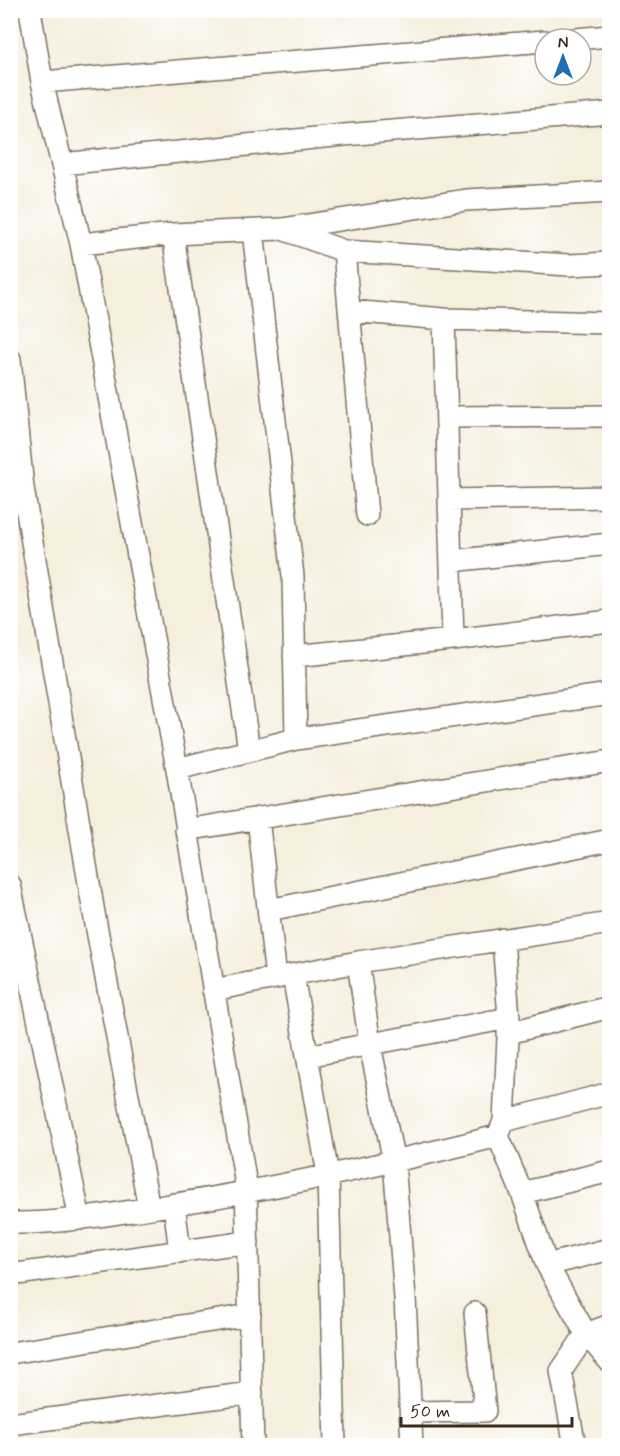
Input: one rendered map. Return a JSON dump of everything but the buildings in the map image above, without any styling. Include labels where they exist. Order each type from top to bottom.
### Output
[{"type":"street","points":[[30,10],[42,82],[81,244],[177,769],[247,1192],[253,1446]]},
{"type":"street","points":[[593,37],[609,36]]},
{"type":"street","points":[[42,82],[533,42]]},
{"type":"street","points":[[62,164],[345,135],[609,113]]},
{"type":"street","points":[[81,244],[173,234],[282,229],[465,200],[609,192]]},
{"type":"street","points":[[282,229],[344,251],[569,265],[609,263]]},
{"type":"street","points":[[253,231],[293,576],[296,739]]},
{"type":"street","points":[[173,234],[249,750]]},
{"type":"street","points":[[344,251],[366,515]]},
{"type":"street","points":[[350,311],[444,319],[609,323]]},
{"type":"street","points":[[444,319],[453,640]]},
{"type":"street","points":[[10,359],[23,488],[95,919],[149,1208]]},
{"type":"street","points":[[448,417],[609,416]]},
{"type":"street","points":[[449,500],[609,497]]},
{"type":"street","points":[[451,561],[609,544]]},
{"type":"street","points":[[294,656],[609,621]]},
{"type":"street","points":[[177,769],[296,739],[609,694]]},
{"type":"street","points":[[186,830],[609,761]]},
{"type":"street","points":[[258,818],[269,910],[284,976],[307,1056],[328,1175],[336,1446]]},
{"type":"street","points":[[269,910],[609,840]]},
{"type":"street","points":[[10,885],[80,1219]]},
{"type":"street","points":[[213,990],[358,962],[609,923]]},
{"type":"street","points":[[502,939],[508,1025],[501,1128],[547,1265],[586,1334],[609,1362]]},
{"type":"street","points":[[358,962],[370,1044],[394,1162],[405,1298],[412,1446]]},
{"type":"street","points":[[307,1056],[370,1044],[508,1025],[609,1006]]},
{"type":"street","points":[[10,1224],[80,1219],[174,1204],[247,1192],[394,1162],[609,1094]]},
{"type":"street","points":[[522,1193],[609,1171]]},
{"type":"street","points":[[174,1204],[180,1252]]},
{"type":"street","points":[[10,1275],[248,1242]]},
{"type":"street","points":[[547,1265],[609,1249]]},
{"type":"street","points":[[411,1412],[485,1411],[475,1313]]},
{"type":"street","points":[[10,1353],[250,1316]]},
{"type":"street","points":[[575,1446],[561,1371],[586,1334],[609,1325]]},
{"type":"street","points":[[10,1424],[252,1393]]}]
